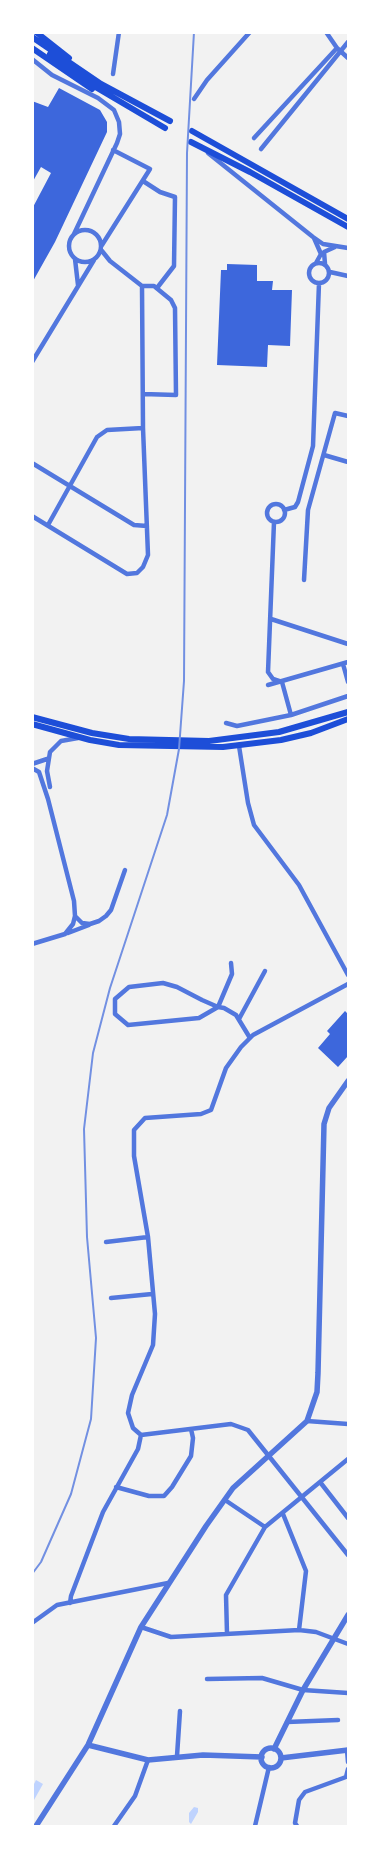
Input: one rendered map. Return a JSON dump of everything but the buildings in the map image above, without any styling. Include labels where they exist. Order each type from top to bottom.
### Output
[{"type":"main road","points":[[36,32],[60,49],[88,75]]},
{"type":"main road","points":[[32,37],[88,75],[170,120]]},
{"type":"main road","points":[[32,41],[118,102]]},
{"type":"main road","points":[[32,48],[89,88],[165,128]]},
{"type":"main road","points":[[192,131],[348,219]]},
{"type":"main road","points":[[192,142],[348,227]]},
{"type":"main road","points":[[187,744],[279,732],[348,712]]},
{"type":"main road","points":[[32,717],[114,737],[170,743],[239,746],[296,736],[348,720]]},
{"type":"main road","points":[[32,724],[81,738],[119,746],[170,743]]},
{"type":"street","points":[[113,74],[119,32]]},
{"type":"street","points":[[194,99],[207,80],[250,32]]},
{"type":"street","points":[[326,32],[337,48],[348,58]]},
{"type":"street","points":[[261,149],[342,52],[348,42]]},
{"type":"street","points":[[254,138],[337,48]]},
{"type":"street","points":[[32,59],[52,75],[98,98],[114,110],[120,129],[113,150],[69,244],[69,250],[75,259],[78,286]]},
{"type":"street","points":[[201,148],[313,237],[324,244],[348,248]]},
{"type":"street","points":[[102,245],[150,169],[113,150]]},
{"type":"street","points":[[143,181],[160,192],[175,197],[174,266],[157,288]]},
{"type":"street","points":[[74,234],[82,230],[91,231],[98,236],[102,245],[102,251],[110,261],[142,286],[157,288],[171,300],[176,308],[176,395],[143,394]]},
{"type":"street","points":[[313,237],[321,254],[309,274],[313,281],[319,283],[327,280],[330,272]]},
{"type":"street","points":[[340,247],[331,247],[324,252],[323,261],[330,272],[348,276]]},
{"type":"street","points":[[32,362],[95,259],[102,251]]},
{"type":"street","points":[[75,259],[84,262],[95,259],[110,261]]},
{"type":"street","points":[[316,264],[326,265]]},
{"type":"street","points":[[274,522],[267,516],[269,507],[277,504],[284,510],[291,509],[298,502],[313,446],[319,283]]},
{"type":"street","points":[[32,516],[127,574],[137,573],[144,567],[148,555],[143,428],[142,286]]},
{"type":"street","points":[[304,580],[308,510],[336,413],[348,416]]},
{"type":"street","points":[[48,525],[97,437],[107,430],[143,428]]},
{"type":"street","points":[[324,455],[348,462]]},
{"type":"street","points":[[32,463],[134,524],[147,526]]},
{"type":"street","points":[[274,522],[283,519],[284,510]]},
{"type":"street","points":[[274,522],[268,672],[272,679],[282,682]]},
{"type":"street","points":[[270,619],[348,644]]},
{"type":"street","points":[[268,686],[348,662]]},
{"type":"street","points":[[343,664],[348,682]]},
{"type":"street","points":[[282,682],[291,715]]},
{"type":"street","points":[[226,723],[237,726],[291,715],[348,696]]},
{"type":"street","points":[[50,787],[47,759],[54,747],[61,741],[81,738]]},
{"type":"street","points":[[239,746],[248,803],[254,825],[298,885],[348,976]]},
{"type":"street","points":[[32,764],[47,759]]},
{"type":"street","points":[[32,768],[39,772],[48,799],[62,860],[74,901],[75,916],[73,924],[65,934]]},
{"type":"street","points":[[32,944],[99,921],[112,910],[125,870]]},
{"type":"street","points":[[75,916],[82,923],[91,924]]},
{"type":"street","points":[[232,963],[232,974],[218,1007],[199,1018],[128,1025],[115,1014],[114,1006],[120,993],[129,987],[163,983],[177,987],[218,1007],[230,1011],[239,1019],[250,1038]]},
{"type":"street","points":[[239,1019],[266,971]]},
{"type":"street","points":[[348,984],[250,1038],[226,1068],[210,1110],[201,1114],[145,1118],[134,1130],[134,1156],[148,1237],[155,1314],[153,1345],[132,1395],[128,1413],[133,1428],[141,1435],[231,1424],[248,1430],[348,1556]]},
{"type":"street","points":[[36,1826],[88,1745],[141,1628],[168,1583],[233,1488],[307,1421],[316,1392],[318,1373],[324,1124],[329,1108],[348,1081]]},
{"type":"street","points":[[106,1242],[148,1237]]},
{"type":"street","points":[[111,1298],[152,1294]]},
{"type":"street","points":[[307,1421],[348,1424]]},
{"type":"street","points":[[116,1487],[149,1496],[164,1496],[172,1487],[191,1456],[193,1438],[191,1429]]},
{"type":"street","points":[[70,1603],[103,1512],[138,1449],[141,1435]]},
{"type":"street","points":[[228,1634],[226,1595],[265,1528],[348,1459]]},
{"type":"street","points":[[320,1482],[348,1518]]},
{"type":"street","points":[[225,1500],[265,1528]]},
{"type":"street","points":[[283,1514],[306,1571],[299,1630]]},
{"type":"street","points":[[32,1623],[57,1605],[168,1583]]},
{"type":"street","points":[[274,1749],[303,1690],[348,1616]]},
{"type":"street","points":[[141,1628],[171,1637],[299,1630],[334,1637],[348,1644]]},
{"type":"street","points":[[207,1679],[262,1678],[303,1690],[348,1693]]},
{"type":"street","points":[[177,1756],[180,1711]]},
{"type":"street","points":[[287,1722],[338,1720]]},
{"type":"street","points":[[88,1745],[148,1760],[177,1756],[262,1757]]},
{"type":"street","points":[[274,1749],[279,1752],[281,1758],[278,1765],[269,1768],[263,1763],[262,1757],[266,1750],[274,1749]]},
{"type":"street","points":[[281,1758],[348,1750],[348,1762]]},
{"type":"street","points":[[114,1826],[135,1796],[148,1760]]},
{"type":"street","points":[[255,1826],[269,1768]]},
{"type":"street","points":[[297,1826],[295,1823],[299,1800],[305,1792],[346,1777],[348,1769]]},
{"type":"water","points":[[36,1780],[43,1784],[34,1800],[33,1786]]},
{"type":"water","points":[[194,1807],[198,1808],[198,1812],[191,1824],[189,1822],[189,1813]]},
{"type":"railway","points":[[32,1574],[41,1562],[71,1494],[91,1419],[96,1338],[87,1237],[84,1129],[93,1053],[110,988],[167,815],[179,749],[184,681],[187,153],[194,32]]}]
